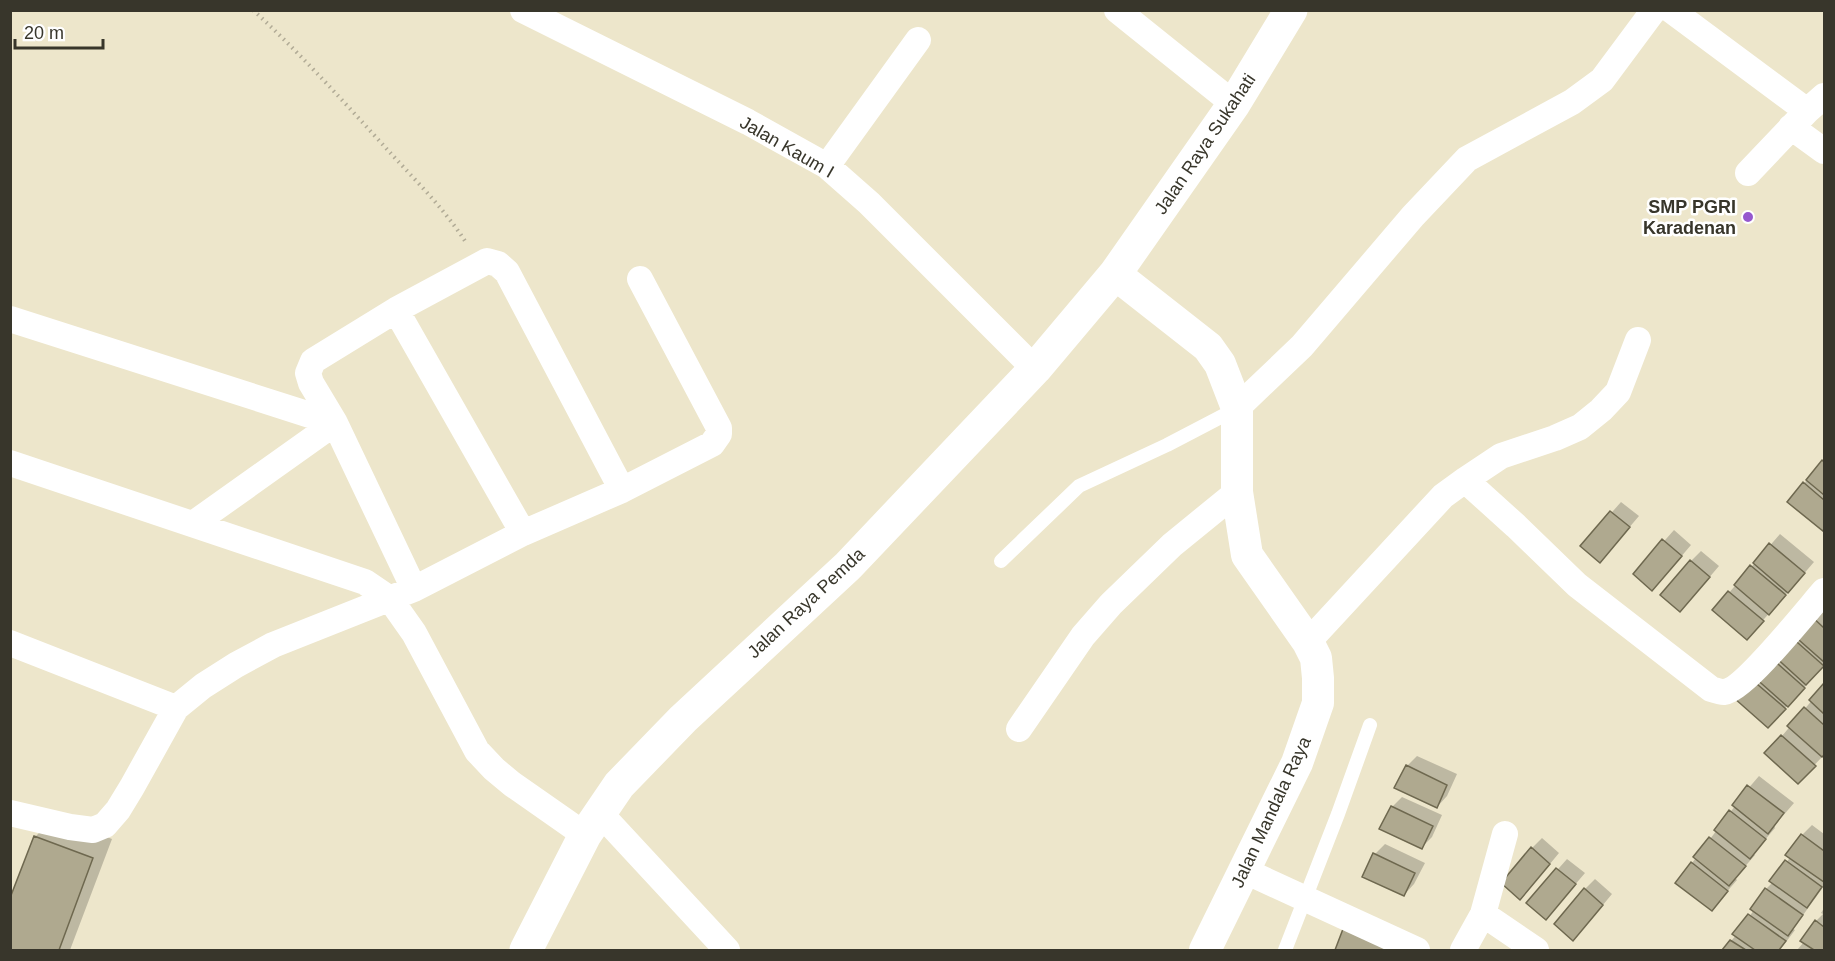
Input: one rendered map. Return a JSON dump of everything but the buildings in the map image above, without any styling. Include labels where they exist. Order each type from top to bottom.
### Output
[{"type":"main road","name":"Jalan Raya Sukahati","points":[[1115,274],[1234,104],[1291,10]]},
{"type":"main road","name":"Jalan Raya Pemda","points":[[526,951],[592,824],[619,785],[683,719],[848,566],[1035,369],[1115,274]]},
{"type":"street","name":"Jalan Kaum I","points":[[523,10],[748,122],[827,166],[869,203],[1035,369]]},
{"type":"street","points":[[1117,10],[1234,104]]},
{"type":"street","points":[[1238,408],[1302,346],[1413,216],[1467,159],[1564,106],[1602,80],[1654,10]]},
{"type":"street","points":[[1671,10],[1807,112],[1824,151]]},
{"type":"street","points":[[827,166],[918,40]]},
{"type":"street","points":[[1748,173],[1807,112]]},
{"type":"street","points":[[414,589],[308,373],[313,361],[396,310],[487,261],[498,264],[507,272],[622,490]]},
{"type":"street","name":"Jalan Mandala Raya","points":[[1115,274],[1208,347],[1220,364],[1238,408],[1237,492],[1247,555],[1308,642],[1316,658],[1318,703],[1297,763],[1205,951]]},
{"type":"street","points":[[10,813],[93,830],[105,825],[132,787],[176,708],[203,686],[236,665],[273,645],[414,589],[523,533],[622,490],[712,444],[719,434],[719,428],[640,279]]},
{"type":"street","points":[[396,310],[523,533]]},
{"type":"street","points":[[10,319],[334,423]]},
{"type":"street","points":[[1308,642],[1443,496],[1501,456],[1580,427],[1601,410],[1618,392],[1638,340]]},
{"type":"street","points":[[193,524],[334,423]]},
{"type":"street","points":[[10,464],[365,582],[390,599],[414,633],[477,751],[494,769],[512,784],[592,824],[727,951]]},
{"type":"street","points":[[1465,480],[1577,585],[1711,689],[1724,692],[1735,687],[1750,675],[1824,591]]},
{"type":"street","points":[[1019,729],[1083,636],[1111,604],[1172,545],[1237,492]]},
{"type":"street","points":[[10,643],[176,708]]},
{"type":"street","points":[[1463,951],[1483,914],[1505,834]]},
{"type":"street","points":[[1245,871],[1417,951]]},
{"type":"street","points":[[1483,914],[1536,951]]},
{"type":"lane","points":[[1002,561],[1080,486],[1238,408]]},
{"type":"lane","points":[[1285,951],[1370,725]]},
{"type":"path","points":[[253,10],[348,106],[451,219],[481,265]]},
{"type":"place","name":"SMP PGRI Karadenan","points":[[1748,217]]}]
